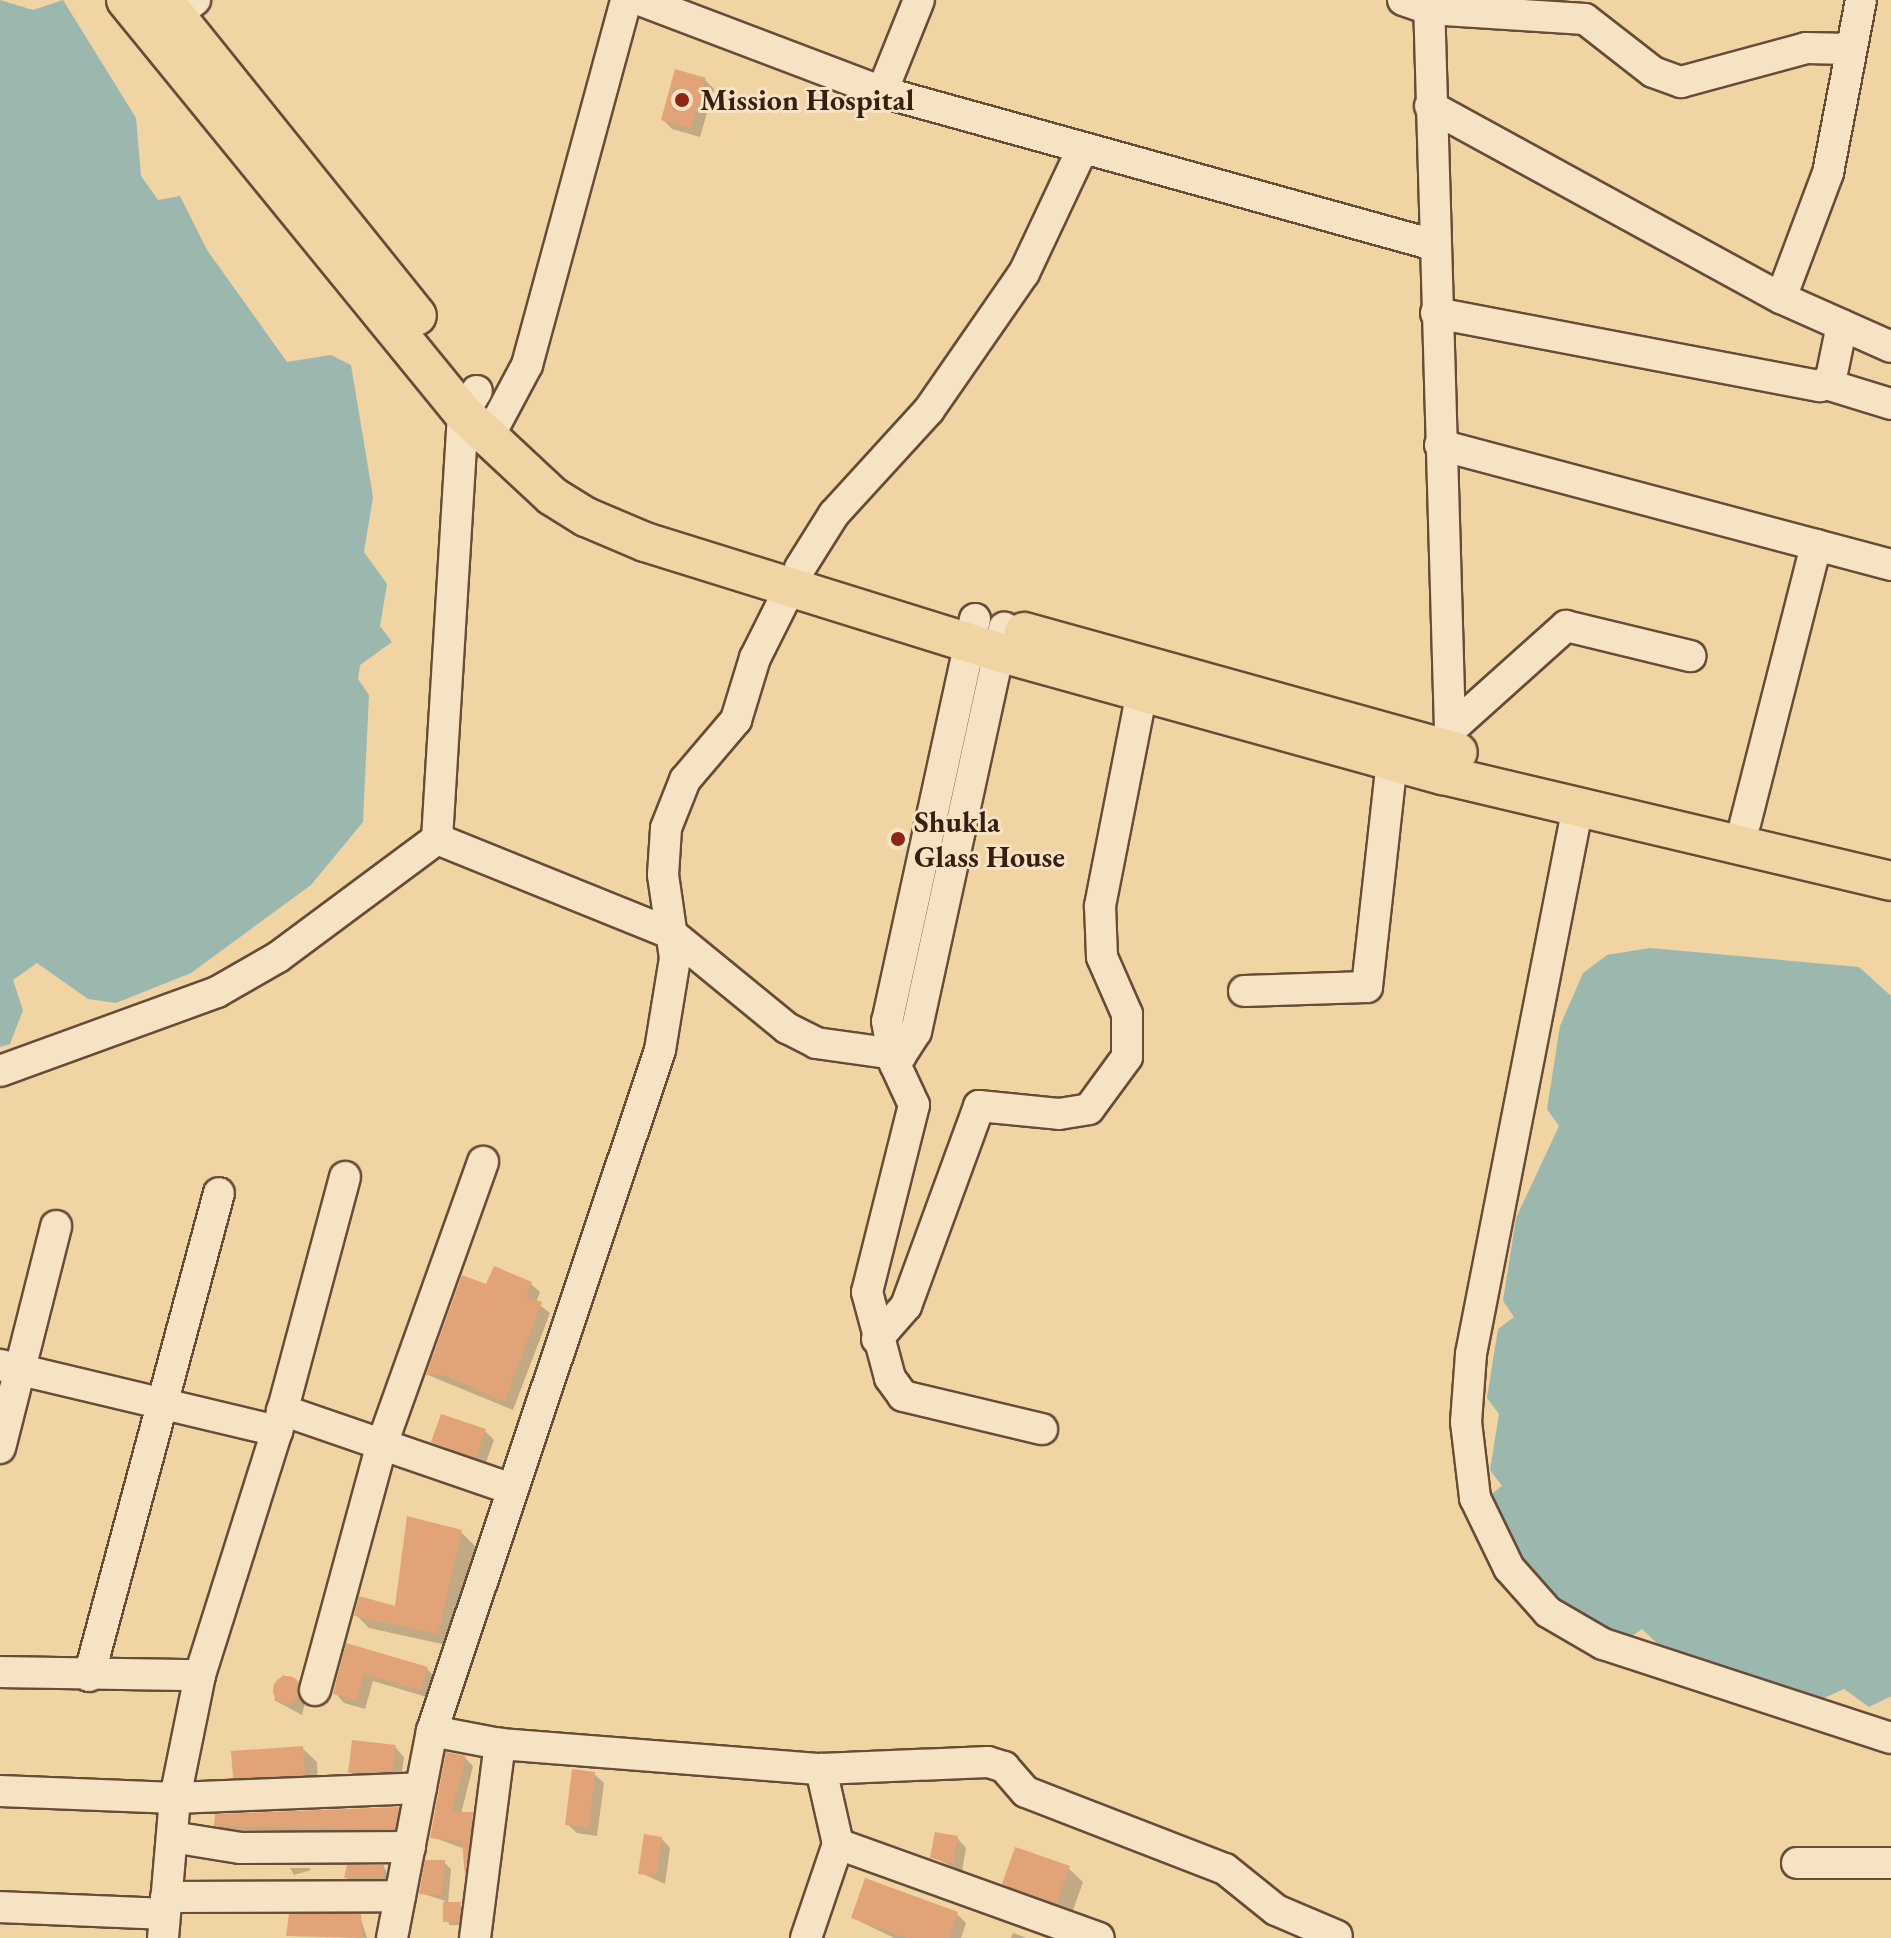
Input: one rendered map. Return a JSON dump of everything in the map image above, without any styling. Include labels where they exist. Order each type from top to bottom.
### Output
[{"type":"main road","points":[[126,0],[172,12],[482,417],[586,517],[987,635],[1145,678],[1891,859]]},
{"type":"main road","points":[[1145,678],[1392,761],[1447,752],[1578,806],[1891,881]]},
{"type":"street","points":[[0,1071],[217,992],[278,957],[437,839],[482,417],[527,365],[626,0]]},
{"type":"street","points":[[640,0],[882,92],[1081,152],[1434,245]]},
{"type":"street","points":[[882,92],[919,0]]},
{"type":"street","points":[[1781,298],[1828,173],[1849,49],[1861,0]]},
{"type":"street","points":[[1447,752],[1430,106],[1420,3],[1585,19],[1653,72],[1681,82],[1806,48],[1849,49]]},
{"type":"street","points":[[1430,106],[1781,298],[1891,347]]},
{"type":"street","points":[[392,1938],[432,1731],[660,1050],[674,979],[662,849],[673,802],[736,720],[755,658],[795,578],[834,514],[935,401],[1024,273],[1081,152]]},
{"type":"street","points":[[1436,313],[1826,384],[1891,404]]},
{"type":"street","points":[[1826,384],[1842,325]]},
{"type":"street","points":[[1440,445],[1891,565]]},
{"type":"street","points":[[1745,824],[1816,545]]},
{"type":"street","points":[[1447,752],[1566,626],[1690,656]]},
{"type":"street","points":[[896,1057],[916,1032],[987,635]]},
{"type":"street","points":[[877,1339],[906,1306],[979,1106],[1059,1114],[1089,1109],[1127,1057],[1127,1014],[1099,940],[1145,678]]},
{"type":"street","points":[[1244,991],[1367,987],[1392,761]]},
{"type":"street","points":[[1578,806],[1471,1354],[1466,1422],[1475,1498],[1509,1568],[1548,1612],[1589,1636],[1891,1738]]},
{"type":"street","points":[[437,839],[672,934],[787,1028],[816,1043],[896,1057]]},
{"type":"street","points":[[896,1057],[914,1105],[869,1273],[877,1339],[903,1396],[1042,1429]]},
{"type":"street","points":[[315,1690],[381,1447],[483,1162]]},
{"type":"street","points":[[165,1916],[175,1798],[200,1675],[280,1420],[345,1177]]},
{"type":"street","points":[[89,1676],[219,1193]]},
{"type":"street","points":[[0,1448],[11,1367],[56,1226]]},
{"type":"street","points":[[11,1367],[160,1404],[280,1420],[381,1447],[512,1489]]},
{"type":"street","points":[[0,1672],[89,1676],[200,1675]]},
{"type":"street","points":[[432,1731],[500,1744],[821,1769],[961,1762],[1004,1767],[1026,1792],[1225,1869],[1276,1910],[1337,1936]]},
{"type":"street","points":[[475,1938],[500,1744]]},
{"type":"street","points":[[806,1938],[838,1844],[821,1769]]},
{"type":"street","points":[[0,1791],[175,1798],[421,1788]]},
{"type":"street","points":[[172,1837],[241,1848],[410,1847]]},
{"type":"street","points":[[838,1844],[1099,1938]]},
{"type":"street","points":[[1797,1863],[1891,1863]]},
{"type":"street","points":[[0,1907],[165,1916],[400,1896]]},
{"type":"water","points":[[0,0],[33,10],[63,0],[136,118],[141,176],[158,200],[180,196],[207,250],[287,362],[331,355],[351,365],[373,497],[364,552],[387,584],[380,626],[392,642],[360,665],[358,679],[369,695],[363,822],[311,885],[191,973],[116,1003],[88,999],[37,963],[13,980],[23,1010],[10,1044],[0,1047]]},
{"type":"water","points":[[1650,948],[1859,967],[1891,996],[1891,1696],[1869,1707],[1844,1689],[1798,1710],[1678,1663],[1642,1629],[1626,1640],[1534,1597],[1486,1498],[1502,1486],[1490,1470],[1499,1414],[1487,1398],[1498,1329],[1514,1317],[1503,1301],[1516,1218],[1559,1126],[1547,1109],[1560,1026],[1583,973],[1607,955]]},
{"type":"building","points":[[675,69],[706,78],[691,129],[661,120]]},
{"type":"building","points":[[494,1266],[532,1282],[526,1297],[542,1302],[504,1402],[445,1375],[426,1375],[462,1275],[486,1284]]},
{"type":"building","points":[[441,1414],[486,1429],[476,1458],[431,1442]]},
{"type":"building","points":[[407,1516],[462,1530],[438,1634],[354,1616],[359,1596],[395,1606]]},
{"type":"building","points":[[346,1643],[428,1667],[421,1690],[364,1674],[356,1701],[333,1694]]},
{"type":"building","points":[[287,1676],[297,1680],[301,1690],[297,1700],[287,1704],[277,1700],[273,1690],[277,1680]]},
{"type":"building","points":[[352,1740],[396,1745],[392,1771],[348,1773]]},
{"type":"building","points":[[303,1746],[305,1775],[233,1778],[231,1751]]},
{"type":"building","points":[[446,1752],[466,1756],[451,1812],[473,1812],[465,1878],[462,1842],[430,1838]]},
{"type":"building","points":[[572,1769],[595,1772],[589,1827],[565,1825]]},
{"type":"building","points":[[399,1807],[395,1829],[214,1826],[215,1814]]},
{"type":"building","points":[[935,1832],[958,1836],[953,1863],[930,1858]]},
{"type":"building","points":[[644,1834],[662,1837],[656,1876],[638,1874]]},
{"type":"building","points":[[1015,1847],[1070,1866],[1056,1904],[1002,1884]]},
{"type":"building","points":[[425,1860],[445,1860],[442,1895],[419,1894]]},
{"type":"building","points":[[347,1865],[384,1865],[384,1878],[344,1878]]},
{"type":"building","points":[[865,1878],[958,1912],[949,1938],[907,1938],[851,1918]]},
{"type":"building","points":[[443,1902],[461,1902],[459,1922],[443,1922]]},
{"type":"building","points":[[289,1914],[361,1914],[362,1938],[286,1936]]},
{"type":"place","name":"Mission Hospital","points":[[682,100]]},
{"type":"place","name":"Shukla Glass House","points":[[898,839]]}]
